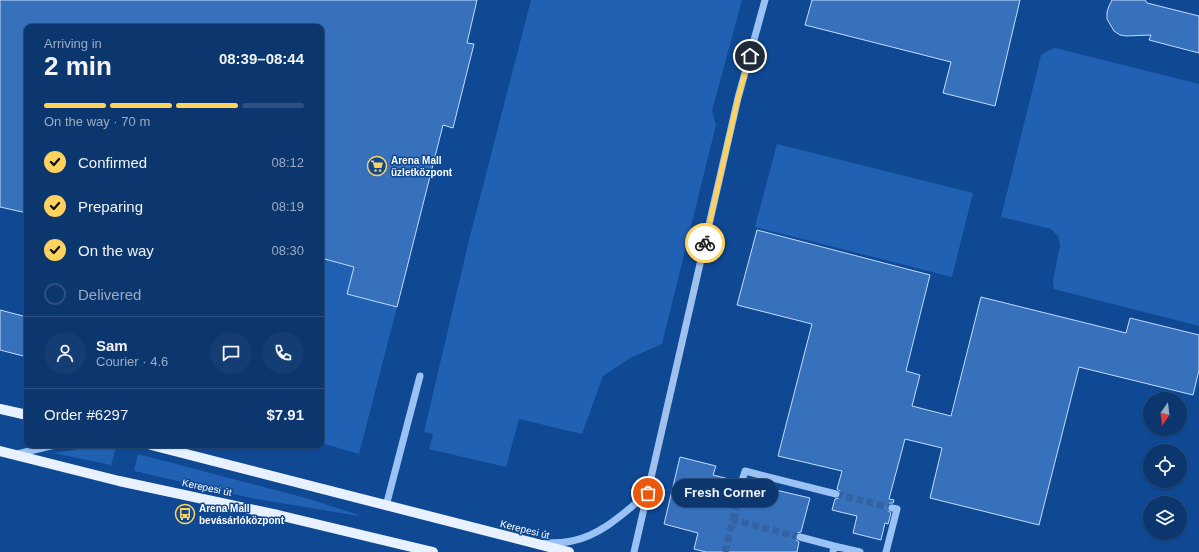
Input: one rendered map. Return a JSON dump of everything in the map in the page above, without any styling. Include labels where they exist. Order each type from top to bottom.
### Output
[{"type":"main road","points":[[0,409],[24,414]]},
{"type":"main road","name":"Kerepesi út","points":[[168,448],[386,506],[569,552]]},
{"type":"main road","name":"Kerepesi út","points":[[0,451],[119,481],[278,515],[433,552]]},
{"type":"lane","points":[[634,552],[738,98],[765,0]]},
{"type":"lane","points":[[386,506],[420,376]]},
{"type":"lane","points":[[15,454],[42,448]]},
{"type":"lane","points":[[742,481],[745,471],[836,494]]},
{"type":"lane","points":[[532,543],[561,543],[585,537],[615,520],[648,493]]},
{"type":"lane","points":[[886,552],[895,509]]},
{"type":"lane","points":[[800,537],[834,549],[860,552]]},
{"type":"shaded area","points":[[531,0],[742,0],[712,111],[716,125],[662,344],[630,358],[603,376],[582,434],[519,419],[506,467],[429,449],[433,434],[424,432],[469,240]]},
{"type":"shaded area","points":[[1055,48],[1199,84],[1199,326],[1054,289],[1053,281],[1060,245],[1058,236],[1051,229],[1001,217],[1041,55]]},
{"type":"shaded area","points":[[777,144],[973,193],[952,277],[755,227]]},
{"type":"shaded area","points":[[324,259],[354,267],[347,294],[397,307],[359,454],[324,444]]},
{"type":"shaded area","points":[[79,448],[116,448],[111,465],[53,453]]},
{"type":"shaded area","points":[[138,454],[306,498],[359,516],[251,498],[134,471]]},
{"type":"building","name":"Arena Mall üzletközpont","points":[[0,0],[477,0],[467,43],[474,44],[453,128],[443,125],[397,307],[347,294],[354,267],[324,259],[324,24],[24,24],[24,212],[0,207]]},
{"type":"building","points":[[812,0],[1020,0],[995,106],[943,93],[951,62],[805,25]]},
{"type":"building","points":[[1112,0],[1145,0],[1147,3],[1199,16],[1199,53],[1149,40],[1151,35],[1120,35],[1114,31],[1107,19],[1107,12]]},
{"type":"building","points":[[757,230],[930,275],[906,371],[920,375],[912,406],[951,416],[981,297],[1126,333],[1130,318],[1199,335],[1199,370],[1193,395],[1187,394],[1187,392],[1181,392],[1079,367],[1039,525],[930,498],[942,448],[905,439],[889,499],[894,500],[893,503],[890,503],[887,507],[887,510],[891,513],[888,524],[885,523],[881,540],[853,533],[857,516],[832,510],[835,499],[839,498],[841,495],[840,491],[837,489],[842,471],[778,456],[812,324],[737,305]]},
{"type":"building","points":[[0,310],[24,316],[24,356],[0,350]]},
{"type":"building","points":[[680,457],[716,466],[713,475],[737,481],[740,486],[744,486],[746,483],[810,498],[801,532],[797,533],[795,536],[796,540],[799,542],[797,552],[706,552],[694,549],[698,533],[664,524]]},
{"type":"tunnel","points":[[733,520],[742,481]]},
{"type":"tunnel","points":[[836,494],[892,508]]},
{"type":"tunnel","points":[[725,552],[733,520],[800,537]]},
{"type":"way so far","points":[[648,493],[705,243]]},
{"type":"place","name":"Arena Mall üzletközpont","points":[[377,166]]},
{"type":"place","name":"Fresh Corner","points":[[648,493]]},
{"type":"place","name":"Arena Mall bevásárlóközpont","points":[[185,514]]},
{"type":"route","points":[[705,243],[738,98],[750,56]]}]
